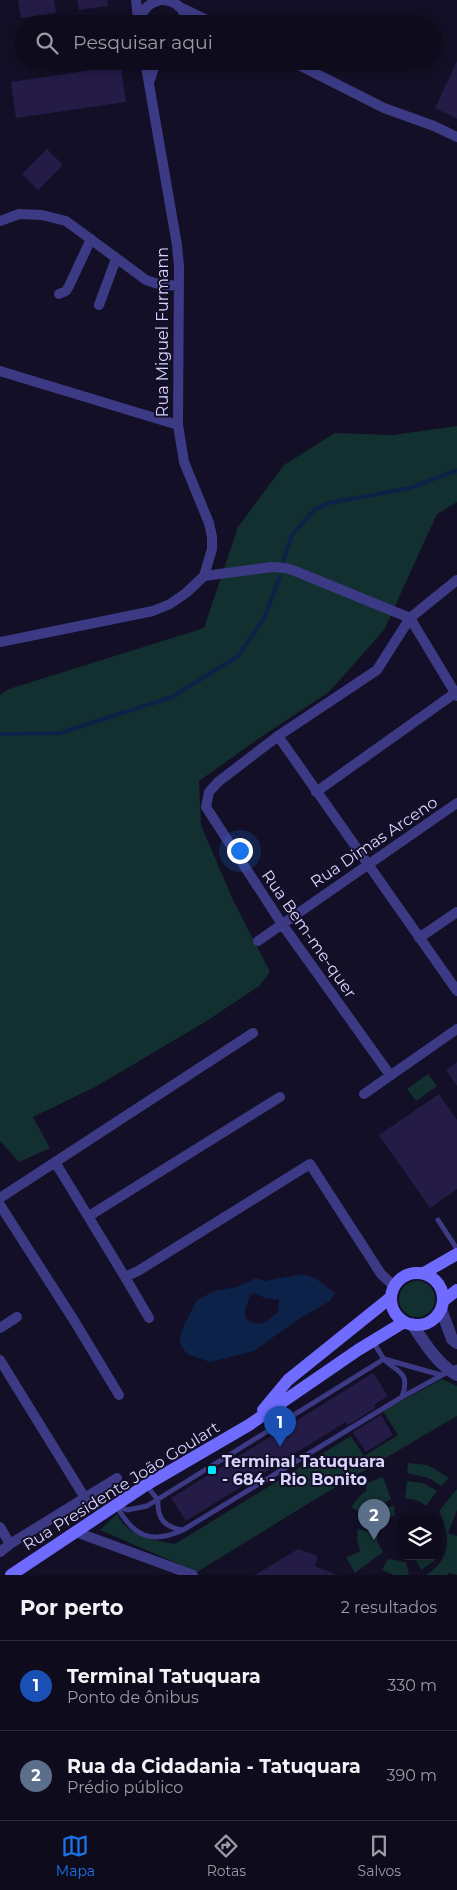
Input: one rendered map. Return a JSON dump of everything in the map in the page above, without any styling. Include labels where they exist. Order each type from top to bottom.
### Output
[{"type":"main road","name":"Rua Presidente João Goulart","points":[[249,1425],[288,1380],[392,1292],[399,1279],[406,1274],[424,1273],[457,1254]]},
{"type":"main road","points":[[424,1273],[432,1277],[438,1284],[442,1292],[442,1305]]},
{"type":"main road","name":"Rua Presidente João Goulart","points":[[10,1575],[146,1485],[249,1425],[373,1341],[408,1323],[421,1324],[429,1322],[457,1290]]},
{"type":"main road","points":[[392,1292],[394,1312],[408,1323]]},
{"type":"street","points":[[136,0],[138,15]]},
{"type":"street","points":[[142,15],[143,11],[153,2],[160,0],[167,0],[197,15]]},
{"type":"street","points":[[178,6],[185,15]]},
{"type":"street","name":"Rua Miguel Furmann","points":[[147,70],[177,245],[179,286],[178,426],[184,462],[209,522],[212,537],[212,550],[204,576]]},
{"type":"street","name":"Rua Miguel Furmann","points":[[149,83],[153,70]]},
{"type":"street","points":[[309,70],[384,108],[434,126],[457,137]]},
{"type":"street","points":[[0,221],[19,214],[42,215],[66,221],[146,280],[158,284],[179,286]]},
{"type":"street","points":[[59,294],[66,291],[69,286],[91,239]]},
{"type":"street","points":[[99,305],[116,259]]},
{"type":"street","points":[[0,371],[178,426]]},
{"type":"street","points":[[0,642],[153,611],[170,604],[186,593],[204,576],[254,569],[286,568],[410,618],[456,694],[316,792]]},
{"type":"street","points":[[457,580],[410,618],[377,670],[278,736],[457,991]]},
{"type":"street","name":"Rua Bem-me-quer","points":[[278,736],[218,782],[209,792],[206,807],[282,924],[390,1076]]},
{"type":"street","name":"Rua Dimas Arceno","points":[[258,941],[457,803]]},
{"type":"street","points":[[419,938],[457,912]]},
{"type":"street","points":[[364,1094],[457,1029]]},
{"type":"street","points":[[0,1198],[253,1033]]},
{"type":"street","points":[[89,1216],[280,1097]]},
{"type":"street","points":[[55,1162],[149,1318]]},
{"type":"street","points":[[124,1277],[138,1271],[310,1164],[392,1292]]},
{"type":"street","points":[[0,1205],[75,1322],[118,1395]]},
{"type":"street","points":[[442,1305],[452,1339],[457,1342]]},
{"type":"street","points":[[0,1328],[17,1317]]},
{"type":"street","points":[[408,1323],[451,1372]]},
{"type":"street","points":[[0,1360],[85,1498]]},
{"type":"street","name":"Rua Presidente João Goulart","points":[[0,1552],[117,1478]]},
{"type":"street","points":[[0,1527],[10,1544]]},
{"type":"street","points":[[76,1532],[192,1575]]},
{"type":"lane","points":[[438,1220],[457,1250]]},
{"type":"lane","points":[[373,1341],[384,1359],[400,1370],[404,1379],[402,1397]]},
{"type":"lane","points":[[116,1505],[127,1510],[147,1506],[384,1359],[451,1372]]},
{"type":"lane","points":[[116,1505],[128,1525],[146,1536],[168,1537],[183,1530],[402,1397],[451,1372]]},
{"type":"lane","points":[[146,1485],[158,1500],[158,1511],[162,1521],[172,1528],[183,1530]]},
{"type":"green space","points":[[457,426],[457,502],[437,514],[384,630],[329,692],[199,781],[201,825],[233,900],[270,972],[259,986],[205,1022],[97,1086],[33,1117],[50,1148],[19,1162],[0,1141],[0,695],[9,689],[204,628],[238,527],[284,465],[335,433],[393,435]]},
{"type":"green space","points":[[428,1074],[437,1086],[416,1101],[407,1089]]},
{"type":"green space","points":[[417,1281],[429,1287],[435,1299],[429,1311],[417,1317],[405,1311],[399,1299],[405,1287]]},
{"type":"green space","points":[[442,1379],[457,1386],[457,1416],[319,1497],[197,1572],[100,1530],[117,1514],[122,1522],[134,1533],[150,1539],[175,1544],[351,1436],[364,1456],[398,1435],[383,1411]]},
{"type":"green space","points":[[408,1463],[428,1465],[449,1478],[441,1486],[429,1478],[407,1473]]},
{"type":"green space","points":[[383,1477],[391,1499],[365,1516],[351,1507],[367,1490],[365,1484]]},
{"type":"green space","points":[[407,1481],[423,1483],[437,1491],[426,1506],[419,1501],[405,1498]]},
{"type":"green space","points":[[457,1489],[457,1510],[448,1533],[457,1536],[457,1575],[449,1573],[447,1575],[426,1575],[441,1562],[447,1546],[446,1529],[439,1511]]},
{"type":"green space","points":[[394,1505],[395,1515],[386,1520],[381,1526],[372,1521],[381,1511]]},
{"type":"green space","points":[[358,1529],[377,1534],[377,1541],[383,1552],[355,1573],[346,1557],[360,1552],[357,1539]]},
{"type":"green space","points":[[388,1559],[406,1562],[409,1575],[394,1575],[382,1570]]},
{"type":"green space","points":[[416,1560],[435,1560],[421,1570]]},
{"type":"water","points":[[303,1274],[315,1278],[335,1293],[330,1301],[297,1320],[254,1351],[210,1362],[187,1354],[179,1342],[183,1327],[197,1300],[217,1290],[237,1287],[256,1278],[265,1281]],"holes":[[[255,1293],[265,1298],[279,1300],[278,1312],[259,1324],[245,1318],[245,1310],[250,1295]]]},
{"type":"building","points":[[18,0],[54,0],[56,13],[20,15]]},
{"type":"building","points":[[77,0],[107,0],[108,6],[79,10]]},
{"type":"building","points":[[457,61],[457,119],[435,108]]},
{"type":"building","points":[[92,70],[121,70],[126,102],[16,118],[11,82]]},
{"type":"building","points":[[47,149],[63,165],[38,190],[22,174]]},
{"type":"building","points":[[457,1062],[457,1086],[446,1070]]},
{"type":"building","points":[[439,1094],[457,1120],[457,1189],[430,1208],[379,1135]]},
{"type":"building","points":[[373,1373],[388,1396],[374,1405],[376,1408],[348,1425],[346,1422],[186,1521],[171,1498]]},
{"type":"building","points":[[381,1415],[393,1435],[366,1452],[353,1432]]},
{"type":"building","points":[[298,1549],[318,1556],[315,1566],[337,1575],[255,1575]]},
{"type":"waterway","points":[[283,561],[292,535],[315,509],[329,503],[410,488],[457,470]]},
{"type":"waterway","points":[[0,734],[60,733],[172,697],[238,656],[264,618],[280,576]]},
{"type":"place","name":"Terminal Tatuquara","points":[[280,1447]]},
{"type":"place","name":"Terminal Tatuquara - 684 - Rio Bonito","points":[[212,1470]]},
{"type":"place","name":"Rua da Cidadania - Tatuquara","points":[[374,1540]]}]
